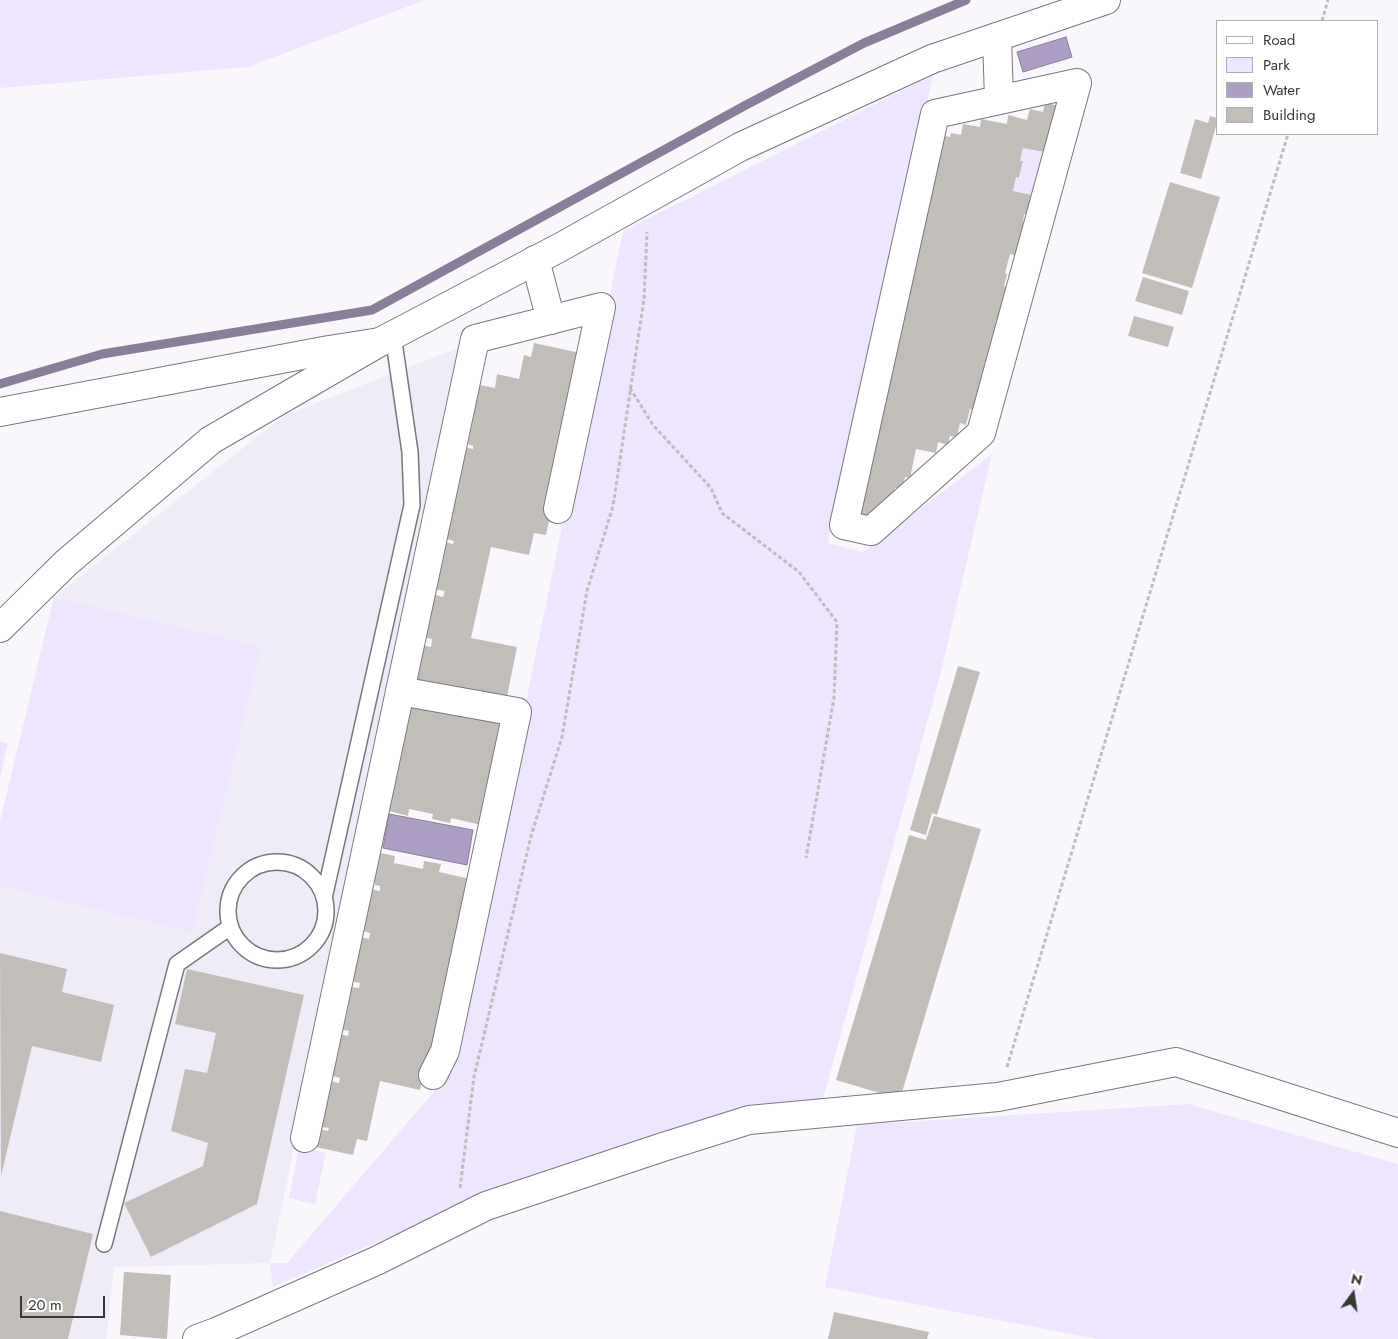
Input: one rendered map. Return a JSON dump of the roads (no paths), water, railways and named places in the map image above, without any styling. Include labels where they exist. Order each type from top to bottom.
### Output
[{"type":"street","points":[[0,628],[66,563],[211,440],[387,339],[740,147],[932,59],[1106,0]]},
{"type":"street","points":[[997,36],[999,100]]},
{"type":"street","points":[[1077,83],[981,433],[871,531],[844,524],[935,114],[999,100],[1077,83]]},
{"type":"street","points":[[535,260],[551,320]]},
{"type":"street","points":[[305,1138],[475,339],[601,307],[558,509]]},
{"type":"street","points":[[0,412],[387,339]]},
{"type":"street","points":[[400,691],[517,712],[445,1051],[433,1075]]},
{"type":"street","points":[[197,1339],[376,1261],[486,1206],[749,1120],[998,1097],[1176,1062],[1398,1133]]},
{"type":"lane","points":[[324,898],[412,505],[410,452],[387,339]]},
{"type":"lane","points":[[279,862],[293,865],[305,871],[315,881],[324,898],[326,907],[325,922],[320,936],[311,948],[298,956],[284,960],[269,960],[256,956],[245,949],[236,939],[230,927],[229,901],[234,888],[241,878],[252,869],[265,864],[279,862]]},
{"type":"lane","points":[[104,1244],[177,964],[230,927]]},
{"type":"water","points":[[1066,37],[1072,57],[1023,72],[1017,52]]},
{"type":"water","points":[[389,814],[473,830],[467,865],[383,848]]},
{"type":"waterway","points":[[0,384],[102,354],[372,310],[746,105],[864,43],[966,0]]}]
